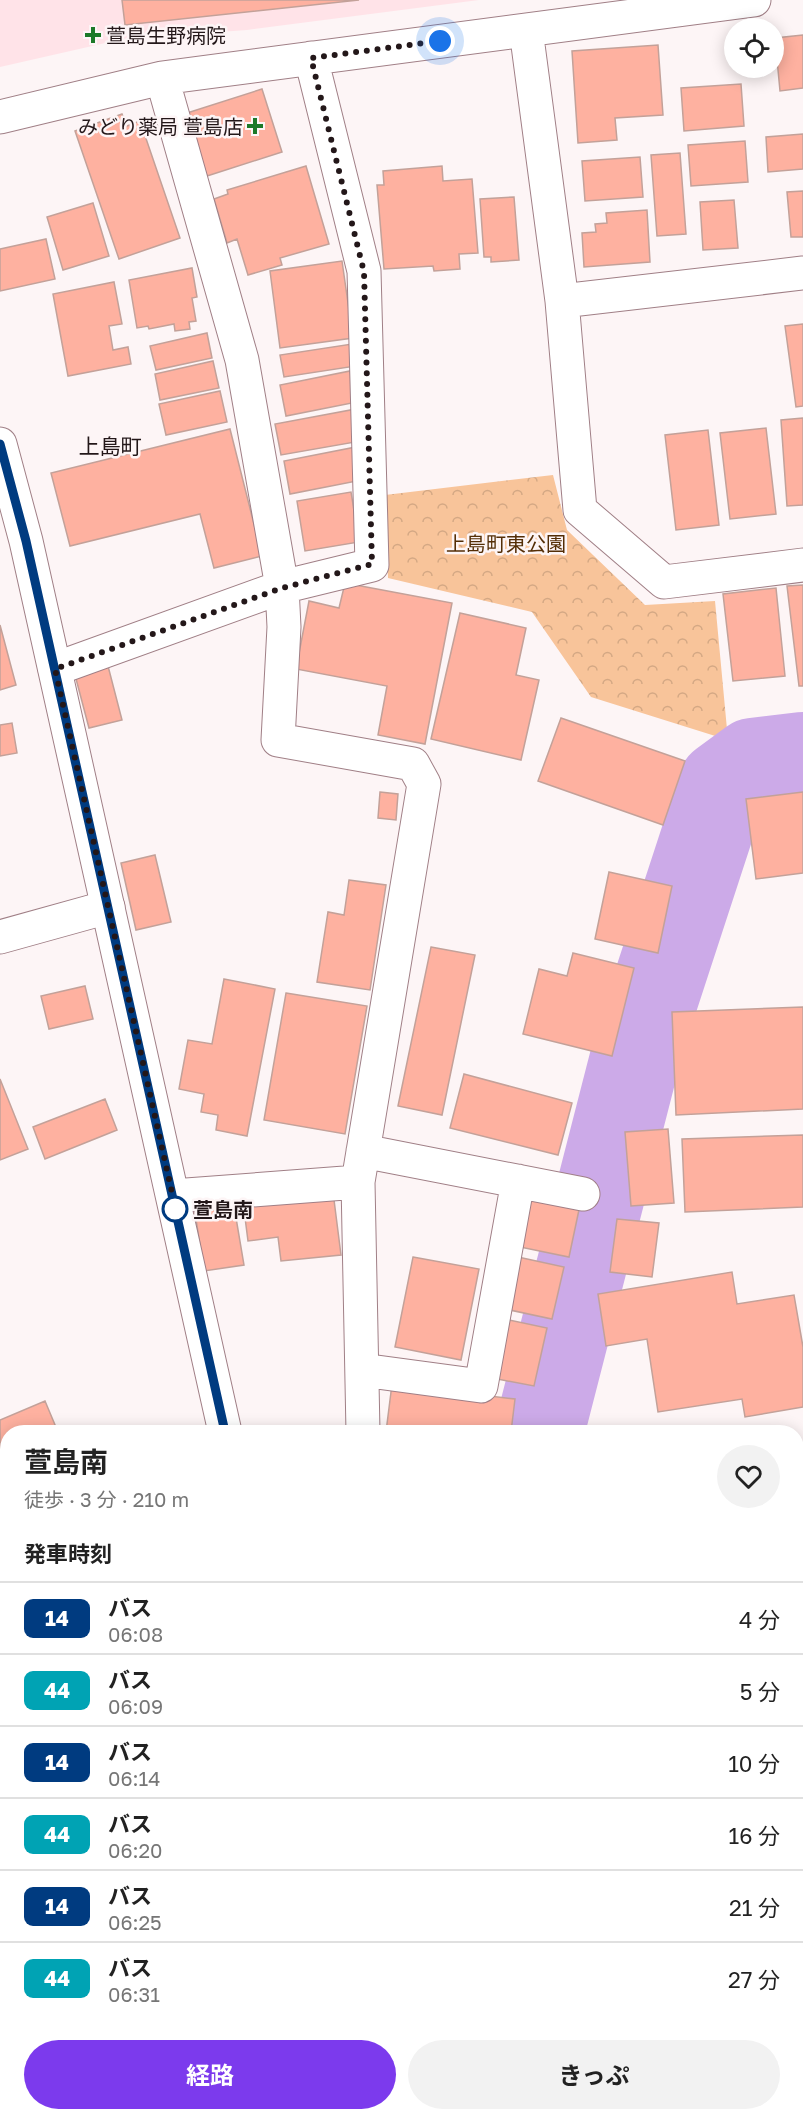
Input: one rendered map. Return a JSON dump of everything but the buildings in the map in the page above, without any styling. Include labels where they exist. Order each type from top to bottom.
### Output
[{"type":"street","points":[[0,117],[162,78],[753,0]]},
{"type":"street","points":[[526,30],[562,301],[580,510],[664,582],[803,565]]},
{"type":"street","points":[[55,669],[282,588],[372,564],[364,272],[311,58]]},
{"type":"street","points":[[162,78],[242,360],[282,588],[284,627],[278,740],[413,764],[424,784],[361,1167],[363,1425]]},
{"type":"street","points":[[562,301],[803,273]]},
{"type":"street","points":[[0,444],[26,541],[223,1425]]},
{"type":"street","points":[[0,937],[108,908]]},
{"type":"street","points":[[173,1196],[361,1167],[518,1181],[584,1194]]},
{"type":"street","points":[[362,1370],[481,1386],[518,1181]]},
{"type":"shaded area","name":"萱島生野病院","points":[[0,0],[479,0],[247,30],[123,39],[0,67]]},
{"type":"green space","name":"上島町東公園","points":[[553,475],[567,530],[645,605],[715,601],[728,740],[591,697],[532,612],[388,578],[385,495]]},
{"type":"waterway","points":[[541,1425],[640,1039],[723,785],[753,763],[803,757]]},
{"type":"bus line","name":"14","points":[[0,444],[26,541],[223,1425]]},
{"type":"place","name":"萱島生野病院","points":[[93,35]]},
{"type":"place","name":"みどり薬局 萱島店","points":[[255,126]]},
{"type":"place","name":"萱島南","points":[[175,1209]]},
{"type":"district","name":"上島町","points":[[110,446]]},
{"type":"route","points":[[175,1209],[177,1215],[55,669],[282,588],[372,564],[364,272],[311,58],[440,41]]}]
